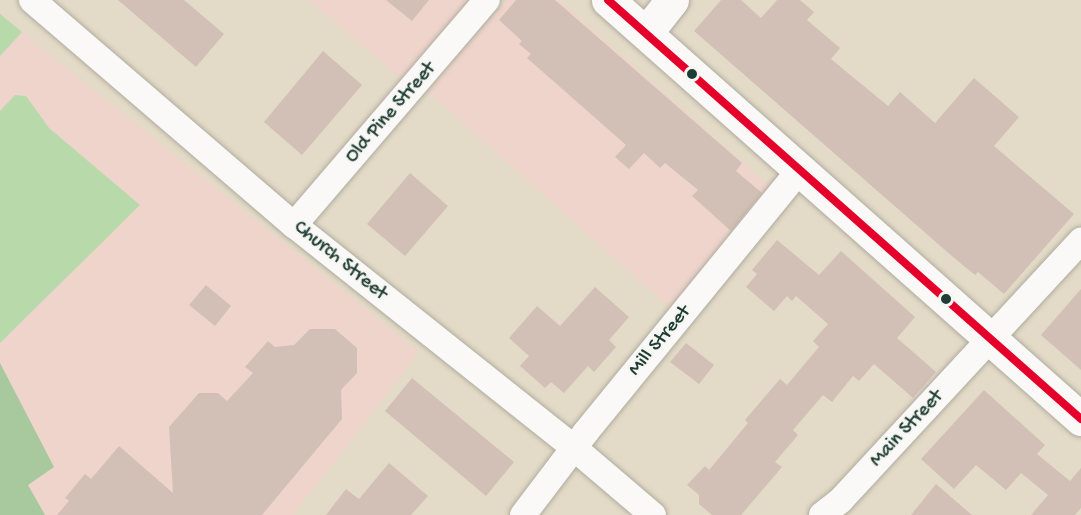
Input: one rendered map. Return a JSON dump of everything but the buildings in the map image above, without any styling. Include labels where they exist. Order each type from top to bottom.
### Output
[{"type":"main road","points":[[608,0],[1081,419]]},
{"type":"main road","points":[[646,33],[672,0]]},
{"type":"street","name":"Church Street","points":[[32,0],[294,225],[573,447],[653,515]]},
{"type":"street","name":"Old Pine Street","points":[[294,225],[487,0]]},
{"type":"street","name":"Mill Street","points":[[523,515],[573,447],[800,170]]},
{"type":"street","name":"Main Street","points":[[822,515],[840,501],[1081,241]]},
{"type":"shaded area","points":[[309,0],[471,0],[403,80]]},
{"type":"shaded area","points":[[507,0],[559,0],[775,191],[674,311],[427,91]]},
{"type":"shaded area","points":[[22,32],[419,352],[293,515],[45,515],[27,485],[54,467],[0,363],[0,56]]},
{"type":"green space","points":[[0,14],[22,32],[0,56]]},
{"type":"green space","points":[[15,95],[26,96],[49,128],[140,205],[0,343],[0,111]]},
{"type":"green space","points":[[0,363],[54,467],[28,485],[45,515],[0,515]]},
{"type":"transit line","points":[[608,0],[1081,419]]}]
